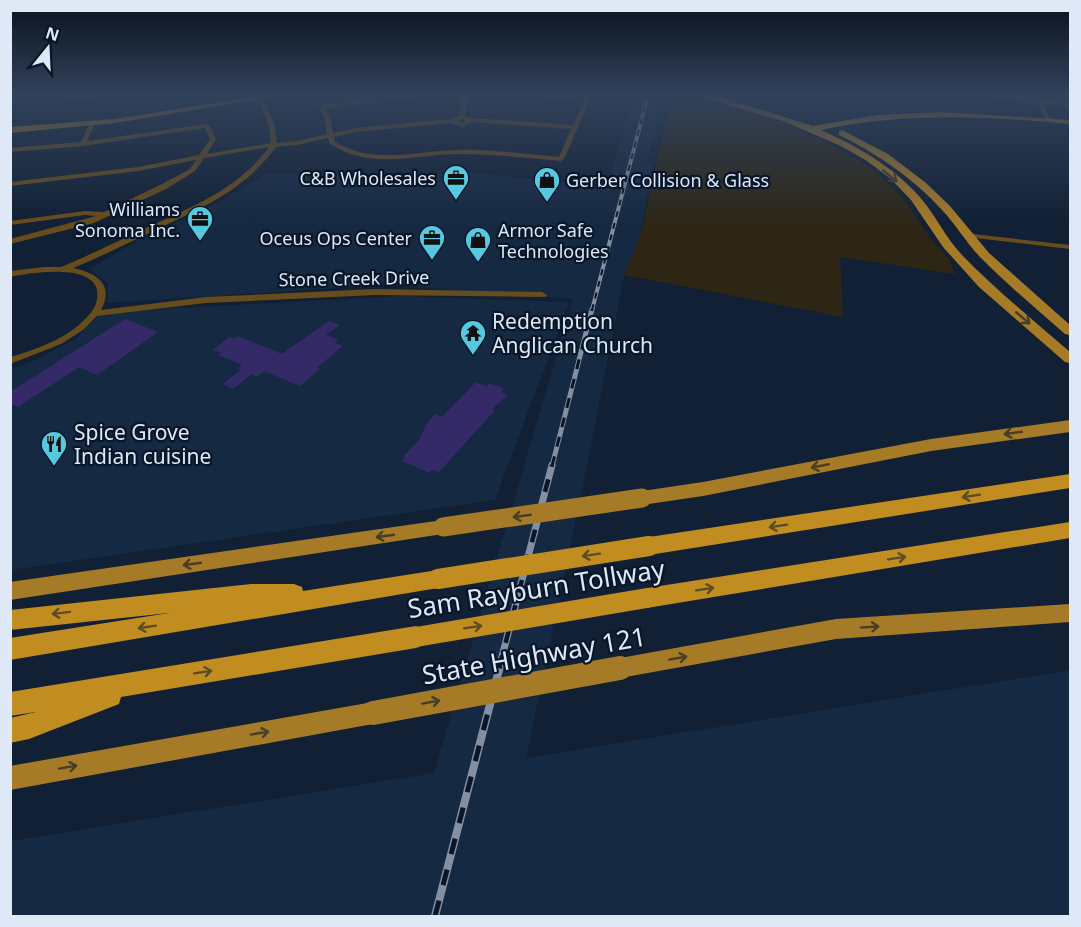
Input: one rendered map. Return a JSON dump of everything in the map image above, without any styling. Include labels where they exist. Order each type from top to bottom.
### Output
[{"type":"highway","name":"Sam Rayburn Tollway","points":[[10,649],[438,579],[1071,481]]},
{"type":"highway","name":"Sam Rayburn Tollway","points":[[10,704],[1071,530]]},
{"type":"highway","points":[[10,620],[251,594],[350,594]]},
{"type":"highway","points":[[10,731],[29,727],[145,681]]},
{"type":"main road","points":[[837,138],[889,174],[914,198],[951,250],[985,286],[1071,359]]},
{"type":"main road","points":[[849,138],[868,145],[917,178],[1014,284],[1071,331]]},
{"type":"main road","points":[[940,234],[967,234]]},
{"type":"main road","points":[[10,591],[703,489],[931,445],[1071,426]]},
{"type":"main road","name":"State Highway 121","points":[[10,778],[836,629],[1071,613]]},
{"type":"street","points":[[83,144],[86,138]]},
{"type":"street","points":[[10,150],[123,138]]},
{"type":"street","points":[[10,242],[71,228],[163,187],[193,170],[213,138]]},
{"type":"street","points":[[63,269],[204,205],[234,188],[255,171],[274,145],[273,138]]},
{"type":"street","points":[[10,184],[138,169],[317,138]]},
{"type":"street","points":[[331,138],[332,143],[340,149],[373,157],[456,152],[561,159],[570,138]]},
{"type":"street","points":[[10,223],[85,213],[105,214]]},
{"type":"street","points":[[967,234],[1071,247]]},
{"type":"street","points":[[84,273],[91,263],[110,249]]},
{"type":"street","points":[[10,274],[63,269],[84,273],[97,281],[102,288],[100,303],[94,314],[75,331],[57,342],[10,362]]},
{"type":"street","name":"Stone Creek Drive","points":[[100,303],[168,303],[375,292],[542,295]]},
{"type":"street","name":"Stone Creek Drive","points":[[94,314],[168,303]]},
{"type":"shaded area","points":[[621,138],[654,138],[647,163],[653,164],[640,236],[624,275],[526,758],[1070,670],[1070,916],[11,916],[11,841],[434,773],[573,299],[385,285],[107,303],[108,284],[90,269],[141,238],[215,204],[268,173],[393,176],[476,173],[607,187]]},
{"type":"shaded area","points":[[662,138],[817,138],[873,169],[903,198],[932,240],[949,259],[955,274],[840,257],[843,317],[624,275],[640,236]]},
{"type":"shaded area","points":[[402,296],[569,302],[495,500],[11,570],[10,369],[31,362],[75,339],[103,312]]},
{"type":"building","points":[[125,319],[158,332],[97,375],[79,367],[18,407],[10,403],[10,392]]},
{"type":"building","points":[[329,321],[340,325],[326,335],[338,340],[335,343],[343,346],[316,368],[320,369],[300,386],[264,371],[257,377],[252,374],[233,389],[223,384],[241,370],[238,368],[242,365],[218,355],[221,353],[213,350],[230,337],[234,339],[237,336],[282,354]]},
{"type":"building","points":[[476,382],[487,387],[489,383],[503,388],[501,392],[508,395],[492,409],[495,410],[439,472],[431,470],[430,473],[402,461],[419,440],[427,423],[435,414],[442,417]]},
{"type":"railway","points":[[592,310],[637,138]]},
{"type":"railway","points":[[552,466],[592,309]]},
{"type":"railway","points":[[499,668],[552,465]]},
{"type":"railway","points":[[435,916],[500,666]]},
{"type":"place","name":"C&B Wholesales","points":[[456,201]]},
{"type":"place","name":"Gerber Collision & Glass","points":[[547,203]]},
{"type":"place","name":"Williams Sonoma Inc.","points":[[200,242]]},
{"type":"place","name":"Oceus Ops Center","points":[[432,261]]},
{"type":"place","name":"Armor Safe Technologies","points":[[478,263]]},
{"type":"place","name":"Redemption Anglican Church","points":[[473,356]]},
{"type":"place","name":"Spice Grove Indian cuisine","points":[[54,467]]}]
